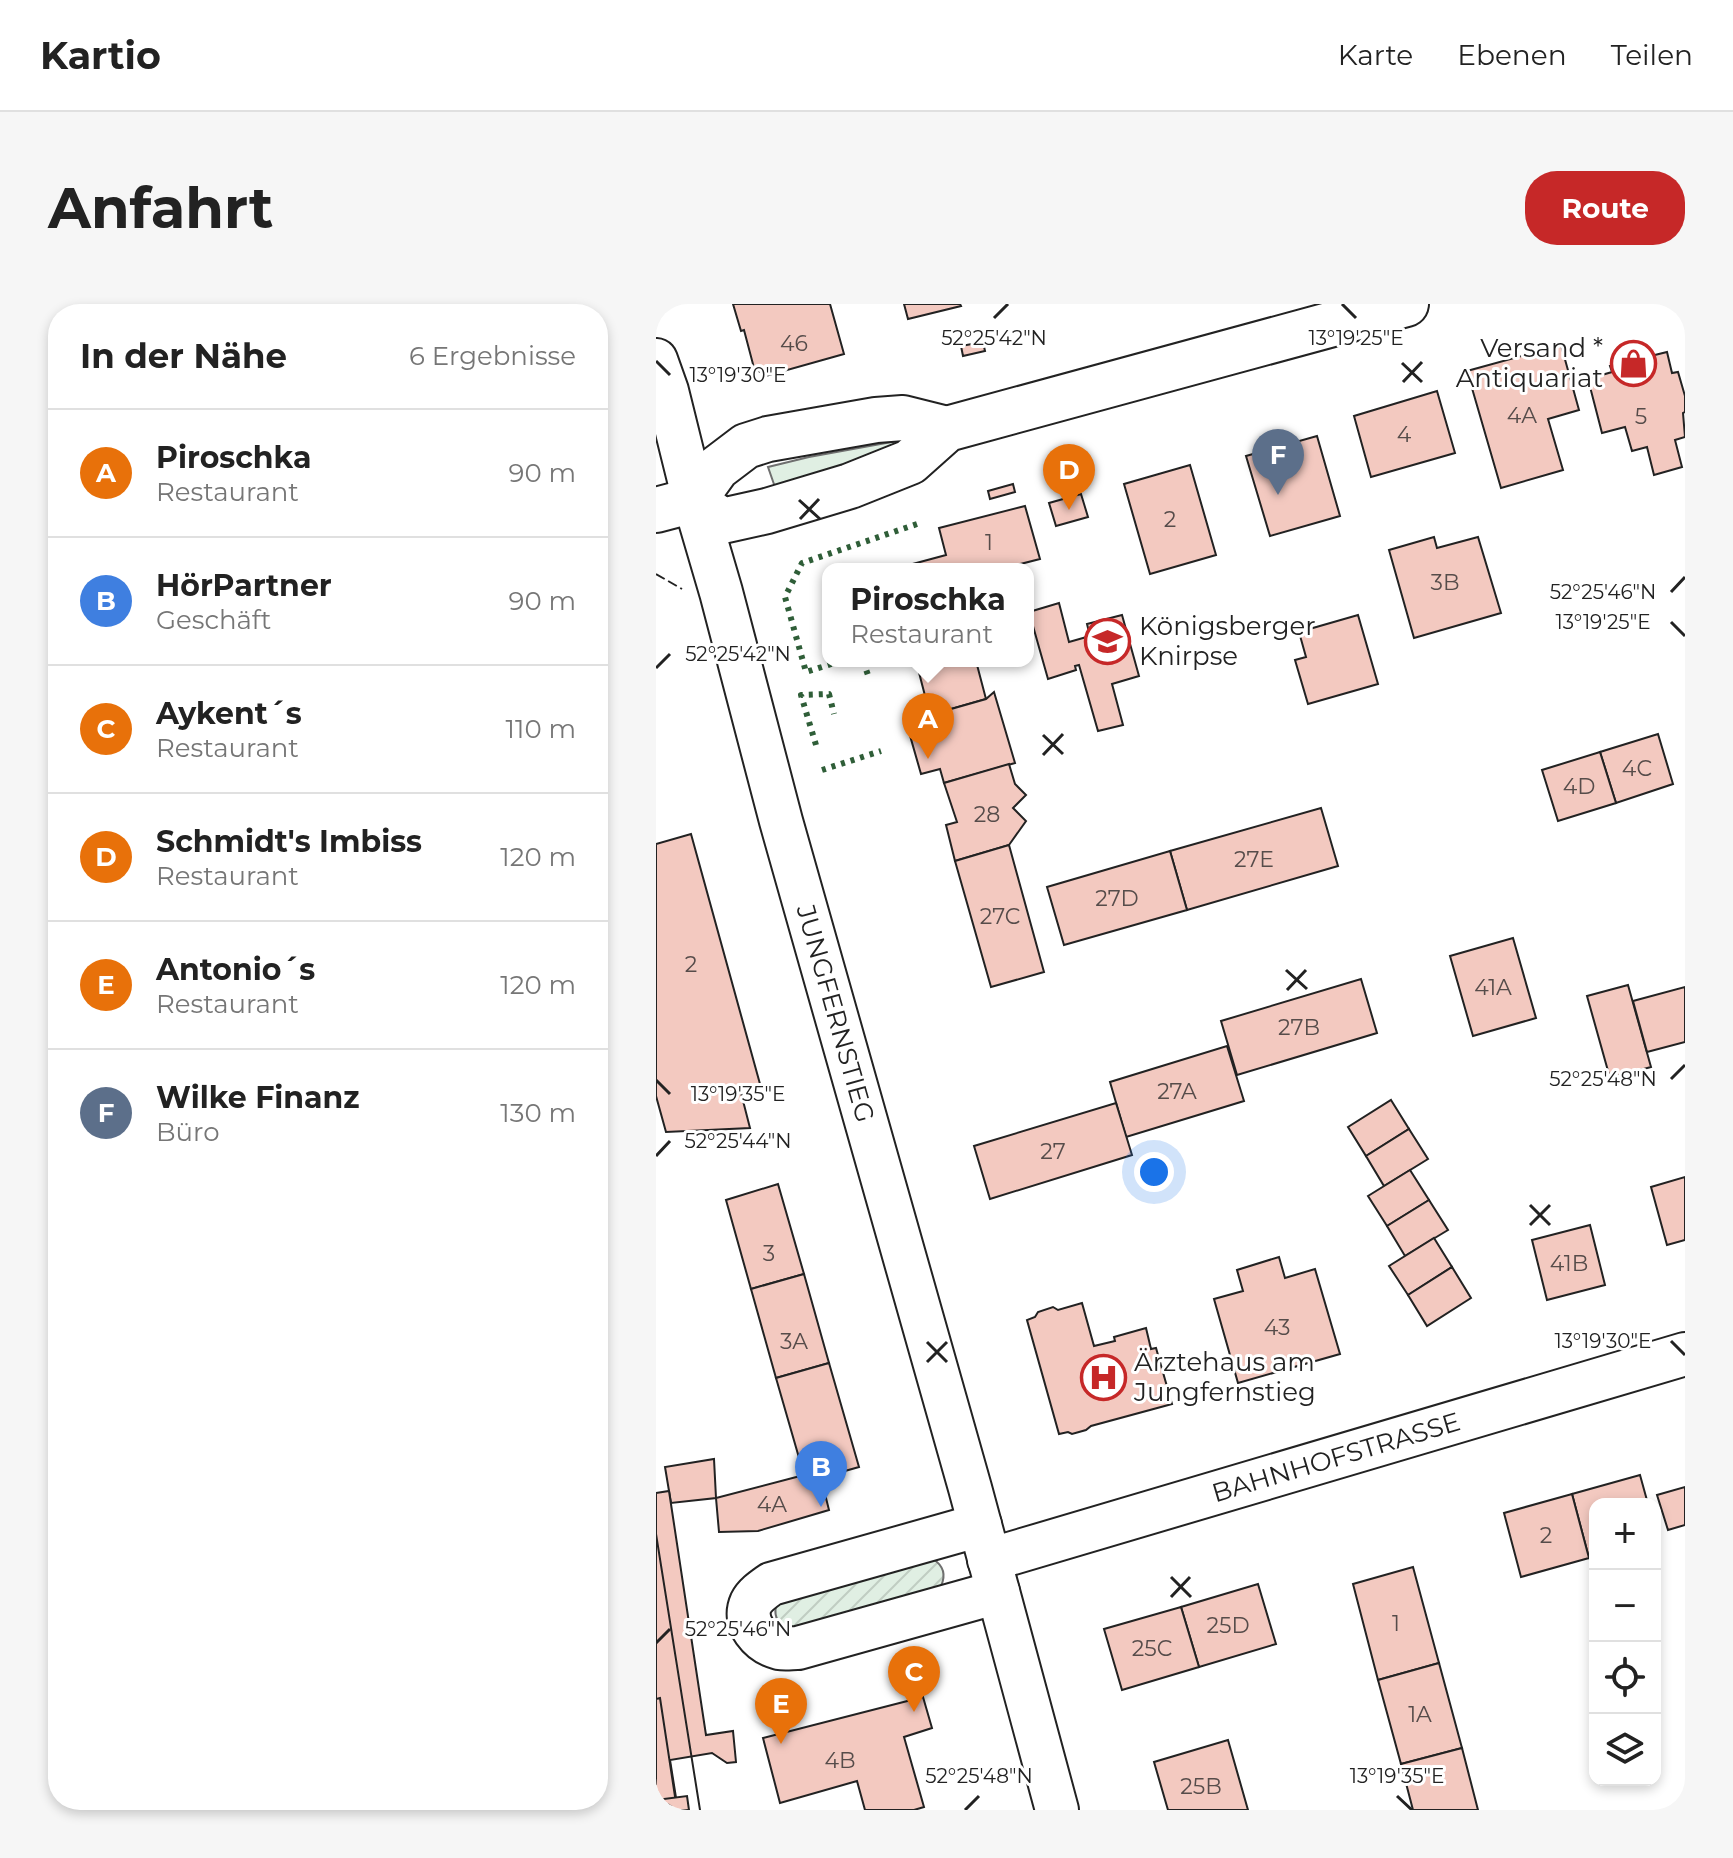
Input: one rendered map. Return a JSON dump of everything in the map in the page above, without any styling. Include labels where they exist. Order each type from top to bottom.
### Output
[{"type":"main road","points":[[947,429],[903,418],[768,439],[746,446],[675,505],[722,521],[767,511],[850,486],[910,462],[947,429],[1406,304]]},
{"type":"street","name":"JUNGFERNSTIEG","points":[[656,360],[667,391],[675,505],[721,592],[781,821],[1057,1810]]},
{"type":"street","name":"BAHNHOFSTRASSE","points":[[989,1559],[1685,1354]]},
{"type":"street","points":[[989,1559],[798,1648],[781,1649],[764,1642],[753,1631],[749,1616],[751,1603],[771,1584],[989,1559]]},
{"type":"green space","points":[[908,439],[910,445],[776,490],[768,467],[809,457]]},
{"type":"green space","points":[[933,1559],[943,1571],[941,1586],[801,1631],[786,1629],[776,1618],[777,1603]]},
{"type":"building","points":[[733,304],[830,304],[844,354],[766,376],[754,368]]},
{"type":"building","points":[[904,304],[960,304],[961,306],[908,319]]},
{"type":"building","points":[[983,342],[985,351],[963,356],[961,346]]},
{"type":"building","points":[[1561,345],[1579,410],[1548,419],[1563,470],[1501,488],[1467,371]]},
{"type":"building","points":[[1667,352],[1672,373],[1678,372],[1685,396],[1685,437],[1675,440],[1682,467],[1654,475],[1647,447],[1632,451],[1625,427],[1602,433],[1588,379],[1612,372],[1610,366]]},
{"type":"building","points":[[1437,391],[1455,453],[1371,477],[1354,416]]},
{"type":"building","points":[[1317,436],[1340,516],[1270,536],[1246,456]]},
{"type":"building","points":[[1190,465],[1216,555],[1150,574],[1124,484]]},
{"type":"building","points":[[1013,484],[1015,492],[990,499],[988,491]]},
{"type":"building","points":[[1081,494],[1088,517],[1056,526],[1049,503]]},
{"type":"building","points":[[1025,506],[1040,559],[1024,563],[916,563],[946,555],[939,528]]},
{"type":"building","points":[[1434,537],[1437,548],[1478,537],[1501,613],[1414,638],[1389,550]]},
{"type":"building","points":[[1059,603],[1069,642],[1090,636],[1087,624],[1122,615],[1139,676],[1112,684],[1123,725],[1098,731],[1079,665],[1075,666],[1076,670],[1048,679],[1034,630],[1034,610]]},
{"type":"building","points":[[1358,615],[1378,684],[1308,704],[1295,660],[1306,657],[1299,632]]},
{"type":"building","points":[[918,667],[978,667],[986,699],[930,715]]},
{"type":"building","points":[[994,692],[1015,763],[944,783],[940,769],[921,774],[905,718],[930,715],[986,699]]},
{"type":"building","points":[[1658,734],[1673,784],[1616,803],[1600,752]]},
{"type":"building","points":[[1600,752],[1616,803],[1558,821],[1542,770]]},
{"type":"building","points":[[1009,764],[1015,784],[1026,795],[1013,808],[1026,821],[1009,845],[955,861],[946,825],[957,822],[944,783]]},
{"type":"building","points":[[1321,808],[1338,866],[1187,910],[1170,851]]},
{"type":"building","points":[[691,834],[760,1084],[740,1089],[750,1128],[666,1132],[656,1096],[656,844]]},
{"type":"building","points":[[1009,845],[1044,972],[991,987],[955,861]]},
{"type":"building","points":[[1170,851],[1187,910],[1064,945],[1047,887]]},
{"type":"building","points":[[1513,938],[1536,1018],[1473,1036],[1450,956]]},
{"type":"building","points":[[1361,979],[1377,1033],[1237,1075],[1221,1021]]},
{"type":"building","points":[[1628,985],[1651,1067],[1610,1078],[1587,996]]},
{"type":"building","points":[[1685,987],[1685,1042],[1647,1052],[1633,1001]]},
{"type":"building","points":[[1227,1046],[1244,1101],[1126,1137],[1110,1082]]},
{"type":"building","points":[[1391,1100],[1409,1129],[1366,1156],[1348,1127]]},
{"type":"building","points":[[1116,1103],[1132,1155],[990,1199],[974,1146]]},
{"type":"building","points":[[1409,1129],[1428,1159],[1384,1186],[1366,1156]]},
{"type":"building","points":[[1410,1170],[1429,1200],[1387,1226],[1368,1196]]},
{"type":"building","points":[[1685,1177],[1685,1240],[1667,1245],[1651,1187]]},
{"type":"building","points":[[778,1184],[804,1274],[751,1289],[726,1200]]},
{"type":"building","points":[[1429,1200],[1448,1230],[1405,1256],[1387,1226]]},
{"type":"building","points":[[1590,1225],[1605,1285],[1547,1300],[1532,1240]]},
{"type":"building","points":[[1434,1238],[1452,1267],[1408,1295],[1389,1266]]},
{"type":"building","points":[[1279,1257],[1285,1278],[1315,1269],[1340,1354],[1238,1383],[1214,1299],[1243,1291],[1237,1270]]},
{"type":"building","points":[[1452,1267],[1471,1298],[1427,1326],[1408,1295]]},
{"type":"building","points":[[804,1274],[829,1363],[776,1378],[751,1289]]},
{"type":"building","name":"Ärztehaus am Jungfernstieg","points":[[1082,1303],[1094,1346],[1146,1328],[1151,1349],[1156,1348],[1172,1404],[1072,1434],[1059,1434],[1027,1320],[1053,1307],[1058,1310]]},
{"type":"building","points":[[829,1363],[859,1467],[806,1482],[776,1378]]},
{"type":"building","points":[[714,1459],[716,1498],[671,1503],[665,1467]]},
{"type":"building","points":[[804,1475],[806,1482],[821,1478],[829,1510],[758,1531],[719,1532],[716,1498]]},
{"type":"building","points":[[1640,1475],[1646,1498],[1589,1498],[1589,1558],[1572,1494]]},
{"type":"building","points":[[1685,1487],[1685,1525],[1668,1530],[1661,1498],[1657,1495]]},
{"type":"building","points":[[669,1491],[706,1735],[733,1731],[736,1762],[727,1763],[712,1753],[670,1760],[677,1804],[656,1807],[656,1493]]},
{"type":"building","points":[[1572,1494],[1589,1558],[1521,1577],[1504,1513]]},
{"type":"building","points":[[1413,1567],[1439,1663],[1378,1680],[1353,1584]]},
{"type":"building","points":[[1258,1584],[1276,1644],[1199,1667],[1181,1607]]},
{"type":"building","points":[[1181,1607],[1199,1667],[1122,1690],[1104,1629]]},
{"type":"building","points":[[1439,1663],[1462,1748],[1401,1764],[1378,1680]]},
{"type":"building","points":[[923,1697],[932,1728],[904,1737],[924,1807],[914,1810],[865,1810],[857,1781],[780,1803],[763,1738]]},
{"type":"building","points":[[660,1698],[676,1803],[656,1806],[656,1699]]},
{"type":"building","points":[[1228,1740],[1248,1810],[1168,1810],[1154,1762]]},
{"type":"building","points":[[1462,1748],[1478,1810],[1413,1810],[1401,1764]]},
{"type":"building","points":[[687,1796],[689,1810],[656,1810],[656,1800]]},
{"type":"tram line","points":[[656,1534],[700,1810]]},
{"type":"hedge","points":[[822,667],[806,672],[785,597],[802,563],[920,523]]},
{"type":"hedge","points":[[865,667],[868,675]]},
{"type":"hedge","points":[[816,745],[801,695],[829,694],[834,714]]},
{"type":"hedge","points":[[822,770],[881,751]]},
{"type":"fence","points":[[656,574],[682,589]]},
{"type":"place","name":"Versand * Antiquariat","points":[[1634,363]]},
{"type":"place","name":"Wilke Finanz","points":[[1278,495]]},
{"type":"place","name":"Schmidt's Imbiss","points":[[1069,510]]},
{"type":"place","name":"Königsberger Knirpse","points":[[1108,641]]},
{"type":"place","name":"Piroschka","points":[[928,759]]},
{"type":"place","name":"Ärztehaus am Jungfernstieg","points":[[1103,1377]]},
{"type":"place","name":"HörPartner","points":[[821,1507]]},
{"type":"place","name":"Aykent´s","points":[[914,1712]]},
{"type":"place","name":"Antonio´s","points":[[781,1744]]}]
